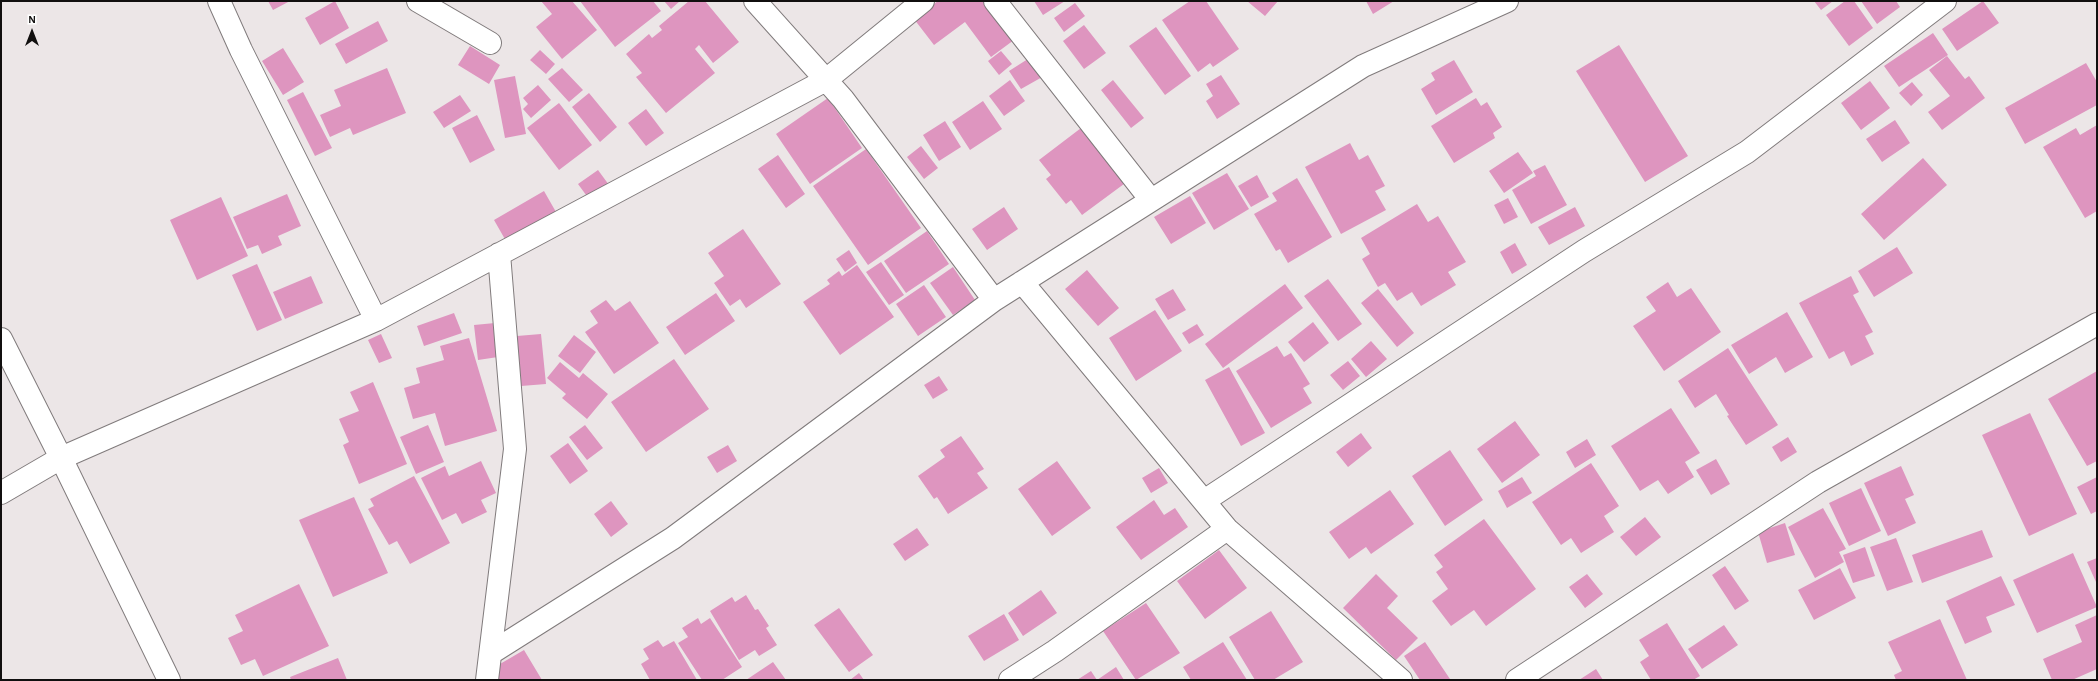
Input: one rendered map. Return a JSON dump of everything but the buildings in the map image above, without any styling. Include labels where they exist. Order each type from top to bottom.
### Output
[{"type":"street","points":[[219,1],[376,320]]},
{"type":"street","points":[[418,1],[490,43]]},
{"type":"street","points":[[755,1],[843,99],[994,300]]},
{"type":"street","points":[[1,493],[61,458],[376,320],[826,80],[922,1]]},
{"type":"street","points":[[995,1],[1151,200]]},
{"type":"street","points":[[491,652],[673,538],[994,300],[1022,282],[1364,66],[1507,1]]},
{"type":"street","points":[[1204,501],[1584,251],[1747,152],[1945,1]]},
{"type":"street","points":[[487,680],[515,449],[500,254]]},
{"type":"street","points":[[1022,282],[1227,529],[1401,680]]},
{"type":"street","points":[[1518,680],[1818,482],[2097,324]]},
{"type":"street","points":[[1,339],[61,458],[169,680]]},
{"type":"street","points":[[1010,680],[1055,651],[1227,529]]}]
